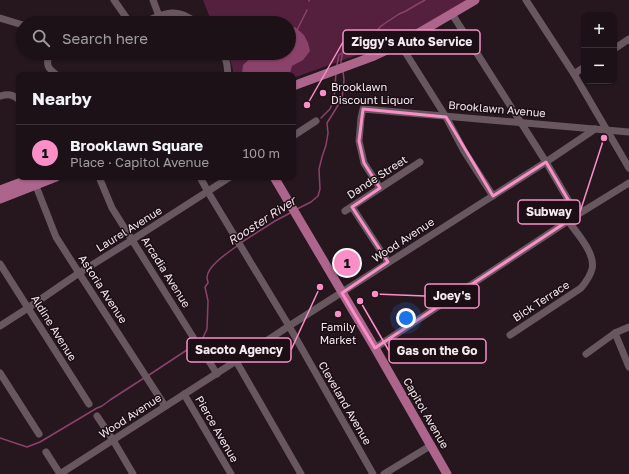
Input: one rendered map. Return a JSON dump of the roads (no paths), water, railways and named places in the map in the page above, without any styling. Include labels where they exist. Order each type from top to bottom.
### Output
[{"type":"main road","points":[[296,85],[374,56],[400,44],[475,0]]},
{"type":"main road","points":[[0,190],[34,180]]},
{"type":"main road","points":[[0,199],[34,180]]},
{"type":"main road","name":"Capitol Avenue","points":[[276,180],[375,348],[447,474]]},
{"type":"street","points":[[114,0],[125,16]]},
{"type":"street","points":[[153,0],[159,16],[175,13],[185,16]]},
{"type":"street","points":[[526,0],[574,74],[629,168]]},
{"type":"street","points":[[452,14],[546,162],[577,215]]},
{"type":"street","points":[[0,18],[16,23]]},
{"type":"street","points":[[617,46],[629,39]]},
{"type":"street","points":[[400,44],[446,117],[464,151],[493,196]]},
{"type":"street","points":[[47,60],[47,66],[54,72]]},
{"type":"street","points":[[226,60],[228,72]]},
{"type":"street","points":[[574,74],[581,69]]},
{"type":"street","points":[[0,96],[8,94],[16,98]]},
{"type":"street","name":"Brooklawn Avenue","points":[[380,188],[364,163],[359,141],[363,109],[629,132]]},
{"type":"street","points":[[296,134],[316,122]]},
{"type":"street","name":"Wood Avenue","points":[[60,474],[595,129]]},
{"type":"street","name":"Dande Street","points":[[345,211],[420,162]]},
{"type":"street","name":"Astoria Avenue","points":[[34,180],[56,237],[165,406]]},
{"type":"street","name":"Arcadia Avenue","points":[[100,180],[112,208],[193,337]]},
{"type":"street","name":"Cleveland Avenue","points":[[202,180],[289,326],[373,474]]},
{"type":"street","name":"Laurel Avenue","points":[[0,326],[79,273],[226,180]]},
{"type":"street","points":[[375,348],[577,215],[629,183]]},
{"type":"street","points":[[352,207],[388,262]]},
{"type":"street","name":"Bick Terrace","points":[[510,335],[581,288],[588,279],[592,267],[590,255],[584,243],[568,221]]},
{"type":"street","name":"Aldine Avenue","points":[[0,264],[89,404]]},
{"type":"street","points":[[586,354],[615,333],[629,326]]},
{"type":"street","points":[[615,333],[629,367]]},
{"type":"street","points":[[202,350],[217,374]]},
{"type":"street","points":[[236,361],[301,474]]},
{"type":"street","points":[[0,374],[39,434]]},
{"type":"street","name":"Pierce Avenue","points":[[184,394],[231,474]]},
{"type":"street","points":[[97,416],[133,474]]},
{"type":"street","points":[[384,474],[430,446]]},
{"type":"street","points":[[46,452],[60,474]]},
{"type":"waterway","name":"Rooster River","points":[[337,65],[339,55],[351,47],[364,42],[381,26],[425,0]]},
{"type":"waterway","points":[[297,30],[307,10]]},
{"type":"waterway","name":"Rooster River","points":[[341,63],[343,52]]},
{"type":"waterway","name":"Rooster River","points":[[297,209],[311,202],[318,196],[320,189],[319,169],[326,145],[328,133],[327,123],[342,99],[344,80],[343,71]]},
{"type":"waterway","name":"Rooster River","points":[[321,118],[330,109],[334,99],[336,73]]},
{"type":"waterway","name":"Rooster River","points":[[242,242],[292,212]]},
{"type":"waterway","name":"Rooster River","points":[[149,375],[202,340],[207,329],[208,301],[205,287],[208,283],[208,272],[219,259],[237,246]]},
{"type":"waterway","name":"Rooster River","points":[[0,438],[27,447],[40,442],[102,406],[144,378]]},
{"type":"place","name":"Brooklawn Discount Liquor","points":[[323,93]]},
{"type":"place","name":"Ziggy's Auto Service","points":[[307,105]]},
{"type":"place","name":"Subway","points":[[604,138]]},
{"type":"place","name":"Brooklawn Square","points":[[347,263]]},
{"type":"place","name":"Sacoto Agency","points":[[320,287]]},
{"type":"place","name":"Joey's","points":[[375,294]]},
{"type":"place","name":"Gas on the Go","points":[[360,301]]},
{"type":"place","name":"Family Market","points":[[338,314]]}]
